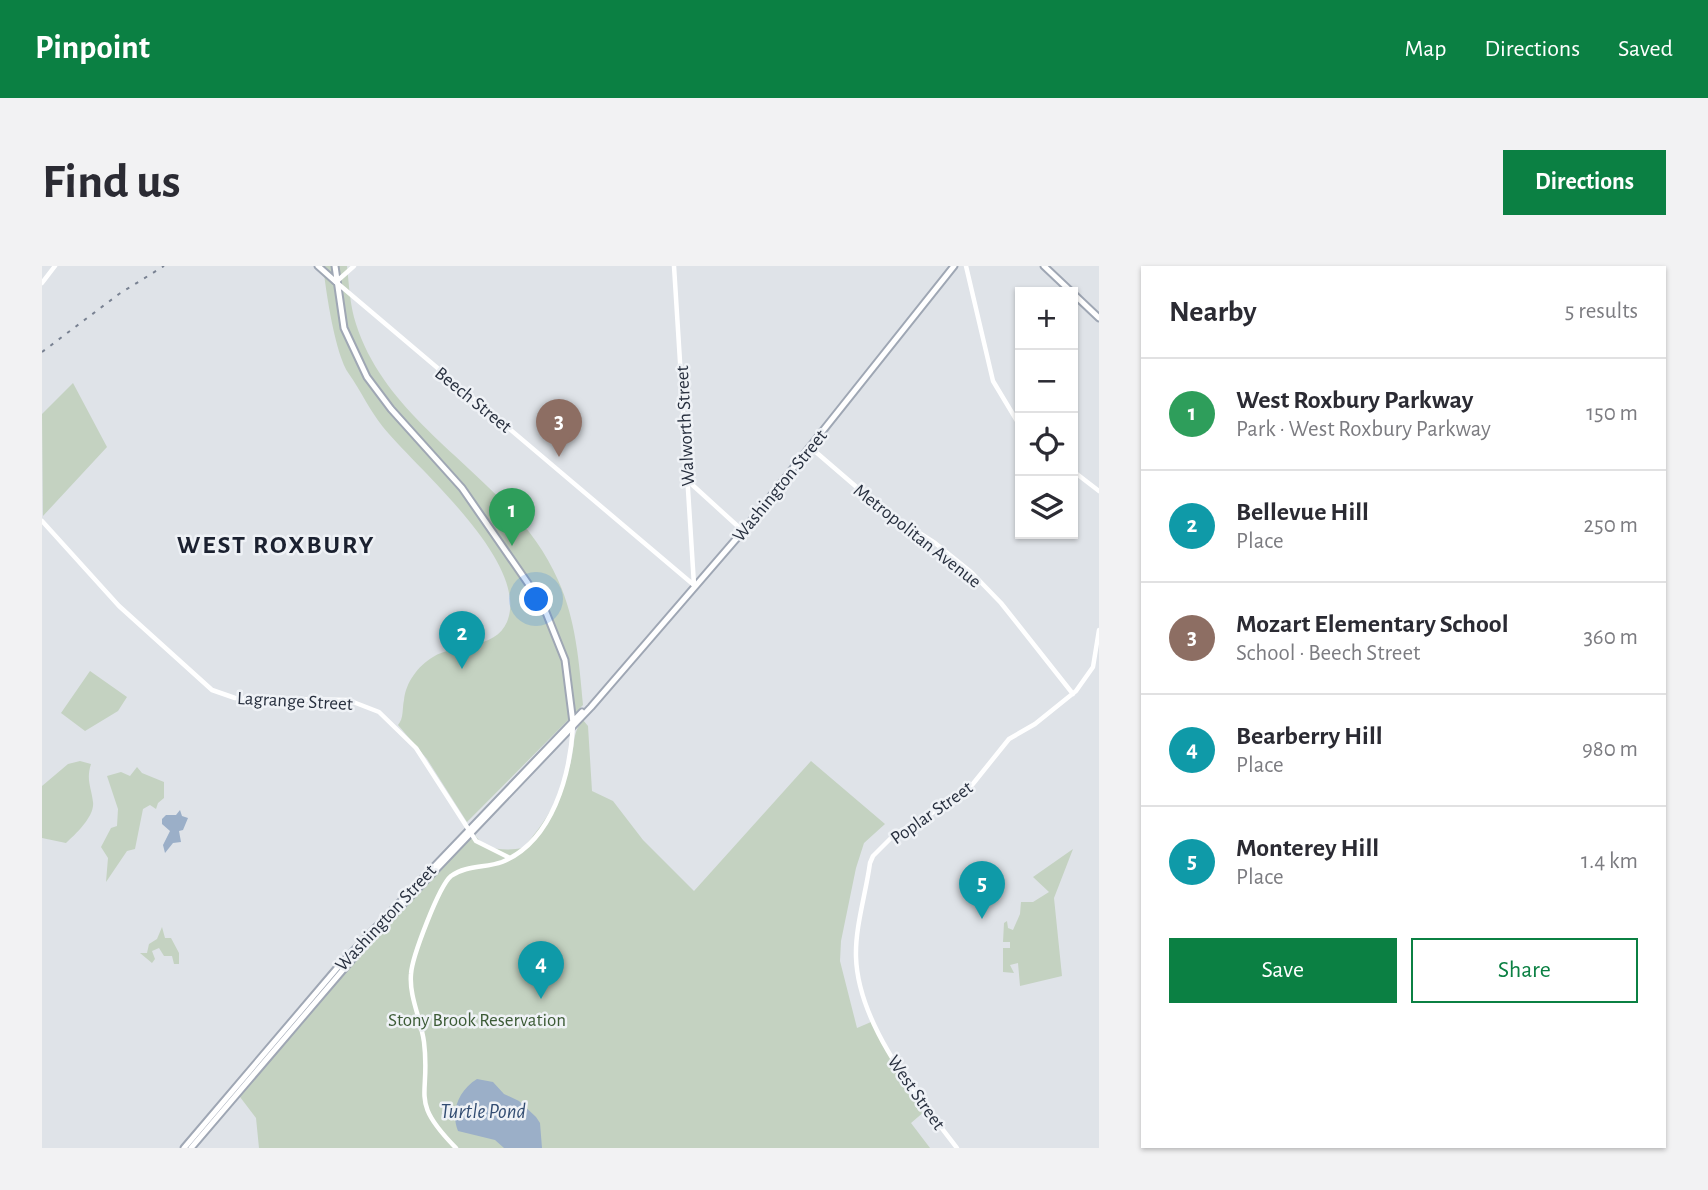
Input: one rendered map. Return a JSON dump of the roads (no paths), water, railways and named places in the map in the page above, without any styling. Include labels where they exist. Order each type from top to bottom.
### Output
[{"type":"main road","name":"Beech Street","points":[[318,266],[336,282]]},
{"type":"main road","points":[[335,266],[346,334],[367,377],[391,409],[462,488],[548,613],[567,669],[573,724]]},
{"type":"main road","name":"Washington Street","points":[[184,1148],[310,997],[598,698],[743,531],[954,266]]},
{"type":"main road","points":[[1044,266],[1099,318]]},
{"type":"main road","name":"Washington Street","points":[[191,1148],[310,1005],[469,831],[573,724]]},
{"type":"street","points":[[42,283],[55,266]]},
{"type":"street","points":[[336,282],[354,266]]},
{"type":"street","name":"Walworth Street","points":[[674,266],[695,586]]},
{"type":"street","points":[[966,266],[997,391],[1015,418]]},
{"type":"street","name":"Beech Street","points":[[336,282],[695,586]]},
{"type":"street","name":"Metropolitan Avenue","points":[[810,447],[881,509],[935,543],[971,572],[1001,603],[1073,694]]},
{"type":"street","points":[[1078,475],[1099,491]]},
{"type":"street","points":[[686,480],[743,531]]},
{"type":"street","name":"Lagrange Street","points":[[42,521],[118,606],[212,690],[235,698],[348,700],[379,712],[416,748],[469,831]]},
{"type":"street","name":"Poplar Street","points":[[880,1034],[864,998],[856,961],[873,856],[909,825],[954,800],[981,776],[1009,739],[1030,728],[1073,694],[1092,670],[1099,630]]},
{"type":"street","points":[[456,1148],[429,1116],[423,1101],[424,1045],[411,986],[413,960],[438,895],[447,880],[463,870],[510,858],[528,845],[552,810],[564,783],[573,724]]},
{"type":"street","points":[[561,738],[570,743],[569,760]]},
{"type":"street","points":[[469,831],[483,846],[510,858]]},
{"type":"street","name":"West Street","points":[[880,1034],[915,1093],[957,1148]]},
{"type":"water","points":[[180,810],[182,816],[188,818],[183,830],[179,831],[181,842],[173,843],[165,853],[163,845],[170,831],[162,824],[162,819],[166,815],[176,815]]},
{"type":"water","name":"Turtle Pond","points":[[477,1079],[493,1082],[504,1094],[519,1101],[536,1117],[540,1123],[542,1148],[504,1148],[495,1140],[458,1131],[455,1116],[458,1102],[465,1089]]},
{"type":"railway","points":[[42,352],[119,294],[164,266]]},
{"type":"place","name":"Mozart Elementary School","points":[[559,457]]},
{"type":"place","name":"West Roxbury Parkway","points":[[512,546]]},
{"type":"place","name":"Bellevue Hill","points":[[462,669]]},
{"type":"place","name":"Monterey Hill","points":[[982,919]]},
{"type":"place","name":"Bearberry Hill","points":[[541,999]]},
{"type":"district","name":"WEST ROXBURY","points":[[276,544]]},
{"type":"park label","name":"Stony Brook Reservation","points":[[477,1019]]}]
